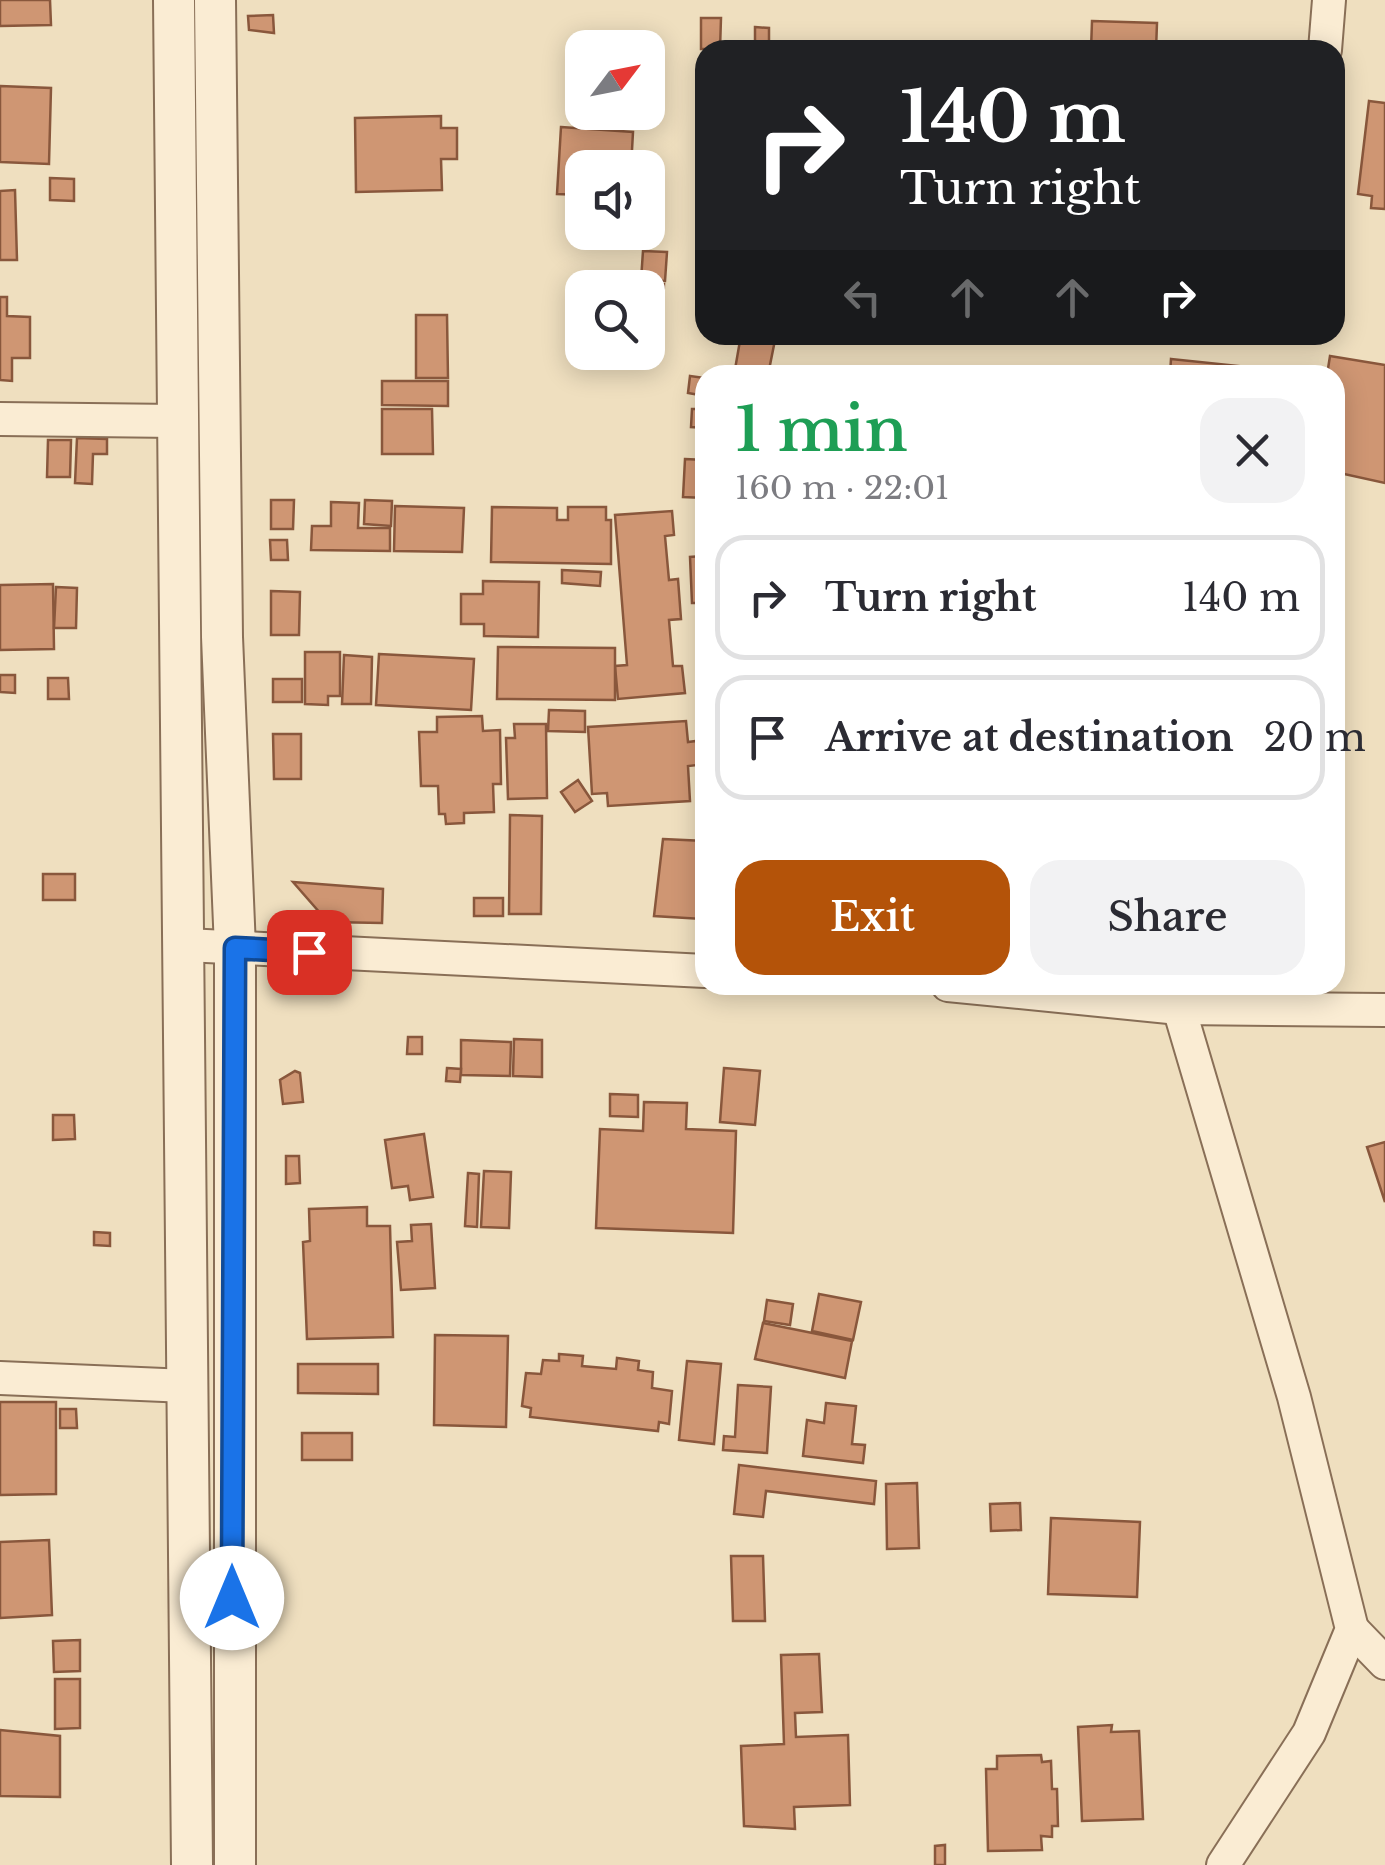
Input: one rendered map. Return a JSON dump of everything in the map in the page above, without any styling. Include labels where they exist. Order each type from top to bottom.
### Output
[{"type":"street","points":[[174,0],[192,1865]]},
{"type":"street","points":[[214,0],[222,617],[235,948],[234,1865]]},
{"type":"street","points":[[1326,40],[1329,0]]},
{"type":"street","points":[[0,419],[177,422]]},
{"type":"street","points":[[186,946],[695,971]]},
{"type":"street","points":[[1048,995],[1179,1008],[1385,1010]]},
{"type":"street","points":[[1179,1008],[1294,1397],[1352,1629],[1385,1663]]},
{"type":"street","points":[[0,1378],[188,1386]]},
{"type":"street","points":[[1223,1865],[1309,1733],[1352,1629]]},
{"type":"building","points":[[0,0],[50,0],[51,25],[0,26]]},
{"type":"building","points":[[273,15],[274,33],[249,30],[248,16]]},
{"type":"building","points":[[701,18],[721,18],[720,40],[701,40]]},
{"type":"building","points":[[1092,21],[1157,23],[1156,40],[1091,40]]},
{"type":"building","points":[[755,27],[769,28],[769,40],[755,40]]},
{"type":"building","points":[[0,86],[51,88],[49,164],[0,162]]},
{"type":"building","points":[[1369,101],[1385,103],[1385,209],[1371,208],[1372,196],[1358,194]]},
{"type":"building","points":[[441,116],[441,128],[457,128],[457,159],[441,159],[442,190],[356,192],[355,118]]},
{"type":"building","points":[[561,127],[633,132],[632,150],[565,150],[565,194],[557,194]]},
{"type":"building","points":[[50,178],[74,179],[74,201],[50,200]]},
{"type":"building","points":[[15,190],[17,260],[0,260],[0,191]]},
{"type":"building","points":[[643,251],[667,252],[665,281],[665,270],[642,270]]},
{"type":"building","points":[[0,297],[7,297],[7,316],[30,317],[30,358],[12,358],[12,381],[0,380]]},
{"type":"building","points":[[416,315],[447,315],[448,378],[416,378]]},
{"type":"building","points":[[739,345],[774,345],[770,365],[736,365]]},
{"type":"building","points":[[1330,356],[1385,365],[1385,483],[1345,474],[1345,365],[1329,365]]},
{"type":"building","points":[[1171,359],[1229,365],[1171,365]]},
{"type":"building","points":[[690,376],[695,377],[695,394],[688,393]]},
{"type":"building","points":[[382,381],[448,381],[448,406],[382,405]]},
{"type":"building","points":[[382,409],[432,409],[433,454],[382,454]]},
{"type":"building","points":[[692,409],[695,409],[695,427],[691,427]]},
{"type":"building","points":[[77,438],[107,439],[107,454],[93,454],[92,484],[75,483]]},
{"type":"building","points":[[48,440],[71,440],[70,477],[47,477]]},
{"type":"building","points":[[685,459],[695,460],[695,498],[683,497]]},
{"type":"building","points":[[271,500],[294,500],[293,529],[271,529]]},
{"type":"building","points":[[365,500],[392,501],[391,526],[364,524]]},
{"type":"building","points":[[331,502],[359,503],[358,528],[390,528],[390,551],[311,550],[312,526],[331,526]]},
{"type":"building","points":[[395,506],[464,508],[462,552],[394,551]]},
{"type":"building","points":[[492,507],[557,508],[557,520],[568,520],[568,507],[606,507],[606,520],[611,520],[611,564],[491,562]]},
{"type":"building","points":[[672,511],[674,535],[665,536],[669,580],[678,579],[681,619],[669,620],[673,666],[682,666],[685,693],[618,699],[615,666],[627,665],[615,515]]},
{"type":"building","points":[[270,540],[287,540],[288,560],[271,560]]},
{"type":"building","points":[[690,557],[695,557],[695,603],[692,603]]},
{"type":"building","points":[[562,570],[601,572],[600,586],[562,583]]},
{"type":"building","points":[[483,581],[539,582],[538,637],[484,636],[484,624],[461,624],[461,594],[483,594]]},
{"type":"building","points":[[53,584],[54,649],[0,650],[0,585]]},
{"type":"building","points":[[56,587],[77,588],[76,628],[54,628]]},
{"type":"building","points":[[271,591],[300,592],[299,635],[271,635]]},
{"type":"building","points":[[498,647],[615,648],[615,700],[497,699]]},
{"type":"building","points":[[305,652],[340,652],[340,696],[328,696],[328,705],[305,704]]},
{"type":"building","points":[[379,654],[474,659],[471,710],[376,705]]},
{"type":"building","points":[[344,655],[372,657],[371,704],[342,704]]},
{"type":"building","points":[[0,675],[15,675],[15,693],[0,692]]},
{"type":"building","points":[[48,678],[68,678],[69,699],[48,699]]},
{"type":"building","points":[[273,679],[302,679],[302,702],[273,702]]},
{"type":"building","points":[[549,710],[585,711],[585,732],[548,731]]},
{"type":"building","points":[[482,716],[483,731],[500,730],[501,784],[493,784],[494,812],[464,813],[464,823],[446,824],[445,814],[439,814],[438,786],[421,786],[419,732],[437,732],[437,717]]},
{"type":"building","points":[[686,721],[688,742],[695,741],[695,765],[688,766],[690,801],[608,806],[607,793],[592,794],[588,727]]},
{"type":"building","points":[[514,724],[546,724],[547,798],[508,799],[506,738],[515,738]]},
{"type":"building","points":[[273,734],[301,734],[301,779],[274,779]]},
{"type":"building","points":[[578,780],[592,801],[575,812],[561,792]]},
{"type":"building","points":[[510,815],[542,816],[541,914],[509,914]]},
{"type":"building","points":[[663,839],[695,841],[695,919],[654,916]]},
{"type":"building","points":[[43,874],[75,874],[75,900],[43,900]]},
{"type":"building","points":[[293,882],[383,889],[382,923],[328,922]]},
{"type":"building","points":[[474,898],[503,898],[503,916],[474,916]]},
{"type":"building","points":[[408,1037],[422,1037],[422,1054],[407,1054]]},
{"type":"building","points":[[514,1039],[542,1040],[542,1077],[513,1076]]},
{"type":"building","points":[[461,1040],[511,1042],[510,1076],[461,1075]]},
{"type":"building","points":[[447,1068],[461,1069],[460,1082],[446,1081]]},
{"type":"building","points":[[724,1068],[760,1071],[755,1125],[720,1122]]},
{"type":"building","points":[[295,1071],[300,1073],[303,1102],[283,1104],[280,1080]]},
{"type":"building","points":[[610,1094],[638,1095],[638,1117],[610,1116]]},
{"type":"building","points":[[644,1102],[687,1103],[686,1129],[736,1131],[733,1233],[596,1228],[600,1129],[643,1131]]},
{"type":"building","points":[[53,1115],[74,1115],[75,1139],[53,1140]]},
{"type":"building","points":[[424,1134],[433,1197],[410,1200],[408,1186],[392,1188],[385,1140]]},
{"type":"building","points":[[1385,1142],[1385,1202],[1367,1147]]},
{"type":"building","points":[[286,1156],[299,1156],[300,1183],[286,1184]]},
{"type":"building","points":[[484,1171],[511,1172],[509,1228],[481,1227]]},
{"type":"building","points":[[468,1173],[479,1174],[477,1227],[465,1226]]},
{"type":"building","points":[[367,1207],[367,1226],[390,1226],[393,1337],[307,1339],[303,1242],[310,1241],[309,1209]]},
{"type":"building","points":[[431,1224],[435,1288],[401,1290],[397,1242],[412,1241],[411,1225]]},
{"type":"building","points":[[94,1232],[110,1233],[110,1246],[94,1245]]},
{"type":"building","points":[[819,1294],[861,1302],[853,1340],[812,1331]]},
{"type":"building","points":[[767,1300],[793,1304],[790,1325],[764,1321]]},
{"type":"building","points":[[763,1323],[852,1341],[845,1378],[755,1359]]},
{"type":"building","points":[[435,1335],[508,1336],[506,1427],[434,1425]]},
{"type":"building","points":[[559,1354],[583,1356],[582,1366],[616,1369],[617,1358],[639,1361],[638,1370],[653,1372],[652,1388],[672,1391],[669,1424],[659,1422],[658,1431],[530,1417],[531,1408],[522,1406],[526,1373],[541,1374],[543,1360],[559,1361]]},
{"type":"building","points":[[687,1361],[721,1364],[714,1444],[679,1440]]},
{"type":"building","points":[[298,1364],[378,1364],[378,1394],[298,1393]]},
{"type":"building","points":[[738,1385],[771,1387],[767,1453],[723,1450],[724,1436],[735,1437]]},
{"type":"building","points":[[0,1402],[56,1402],[56,1494],[0,1495]]},
{"type":"building","points":[[826,1403],[856,1406],[852,1444],[865,1445],[863,1463],[803,1456],[807,1420],[824,1423]]},
{"type":"building","points":[[60,1409],[76,1409],[77,1428],[60,1428]]},
{"type":"building","points":[[302,1433],[352,1433],[352,1460],[302,1460]]},
{"type":"building","points":[[739,1465],[876,1481],[874,1504],[766,1491],[763,1517],[734,1514]]},
{"type":"building","points":[[917,1483],[919,1548],[887,1549],[886,1484]]},
{"type":"building","points":[[1020,1503],[1021,1530],[991,1531],[990,1504]]},
{"type":"building","points":[[1051,1518],[1140,1522],[1137,1597],[1048,1594]]},
{"type":"building","points":[[49,1540],[52,1615],[0,1618],[0,1542]]},
{"type":"building","points":[[731,1556],[763,1556],[765,1621],[733,1621]]},
{"type":"building","points":[[80,1640],[80,1671],[54,1672],[53,1641]]},
{"type":"building","points":[[819,1654],[822,1712],[795,1713],[796,1737],[848,1735],[850,1805],[794,1807],[795,1829],[744,1826],[741,1746],[784,1744],[781,1655]]},
{"type":"building","points":[[55,1679],[80,1679],[80,1728],[55,1729]]},
{"type":"building","points":[[1112,1725],[1111,1732],[1139,1731],[1143,1819],[1082,1821],[1078,1727]]},
{"type":"building","points":[[0,1730],[60,1736],[60,1797],[0,1796]]},
{"type":"building","points":[[1041,1755],[1042,1762],[1051,1761],[1052,1789],[1057,1789],[1058,1826],[1052,1826],[1052,1837],[1041,1836],[1042,1850],[988,1851],[986,1769],[997,1769],[997,1756]]},
{"type":"building","points":[[945,1845],[945,1865],[935,1865],[935,1846]]},
{"type":"route","points":[[232,1598],[235,948],[309,952]]}]
